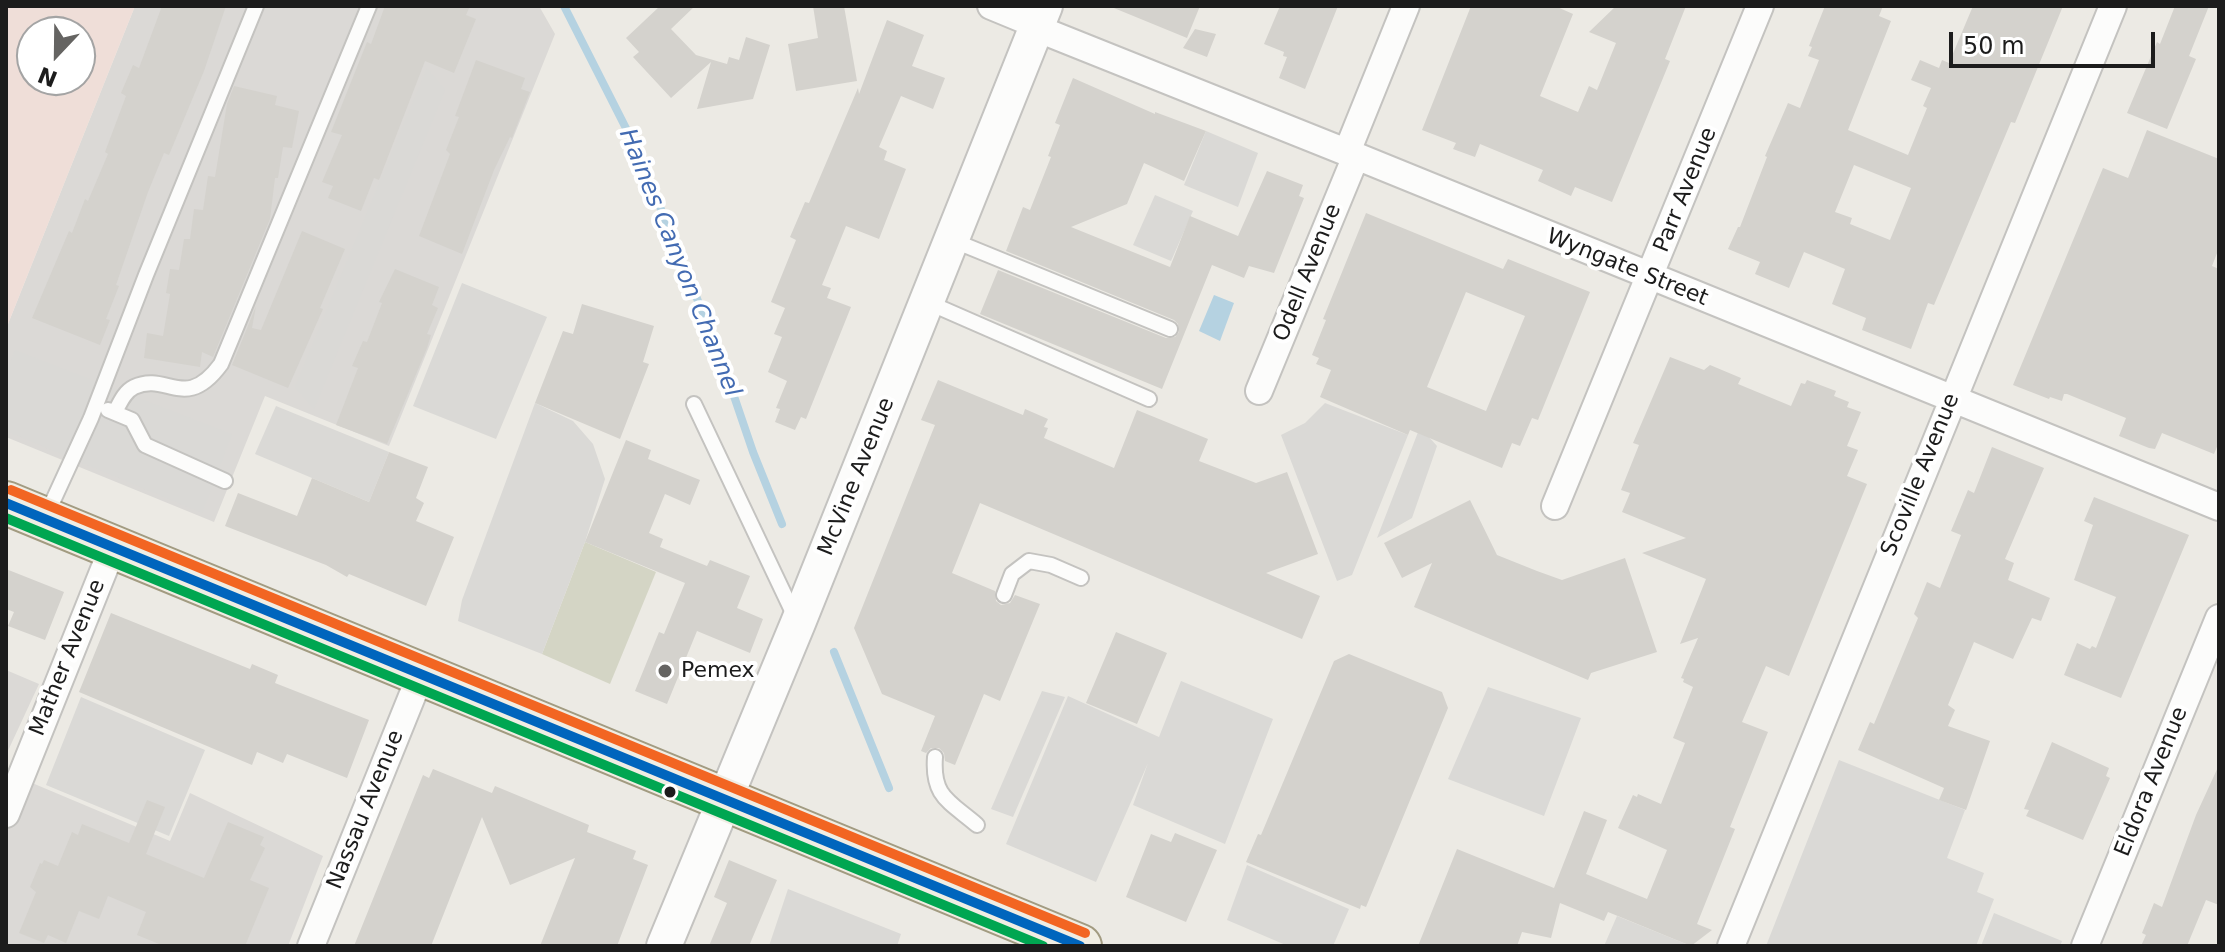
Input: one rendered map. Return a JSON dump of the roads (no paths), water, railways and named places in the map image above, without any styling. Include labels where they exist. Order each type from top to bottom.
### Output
[{"type":"main road","points":[[6,503],[1080,946]]},
{"type":"street","points":[[991,6],[1039,20]]},
{"type":"street","name":"Odell Avenue","points":[[1259,391],[1406,6]]},
{"type":"street","name":"Parr Avenue","points":[[1555,506],[1760,6]]},
{"type":"street","name":"Scoville Avenue","points":[[1731,946],[2113,6]]},
{"type":"street","name":"Wyngate Street","points":[[1039,20],[1650,277],[2219,507]]},
{"type":"street","name":"McVine Avenue","points":[[664,946],[798,623],[1039,20]]},
{"type":"street","name":"Mather Avenue","points":[[6,814],[113,547]]},
{"type":"street","name":"Eldora Avenue","points":[[2085,946],[2219,618]]},
{"type":"street","name":"Nassau Avenue","points":[[311,946],[421,674]]},
{"type":"lane","points":[[45,519],[97,405],[146,275],[256,6]]},
{"type":"lane","points":[[115,412],[124,396],[135,386],[147,384],[193,388],[204,384],[226,357],[369,6]]},
{"type":"lane","points":[[951,240],[1170,329]]},
{"type":"lane","points":[[926,302],[1149,399]]},
{"type":"lane","points":[[694,404],[798,623]]},
{"type":"lane","points":[[97,405],[132,420],[145,445],[225,481]]},
{"type":"lane","points":[[1004,595],[1012,574],[1029,561],[1051,565],[1081,578]]},
{"type":"lane","points":[[935,757],[934,779],[940,793],[977,825]]},
{"type":"water","points":[[1214,295],[1234,303],[1220,341],[1199,331]]},
{"type":"waterway","name":"Haines Canyon Channel","points":[[564,6],[637,150],[721,358],[782,524]]},
{"type":"waterway","name":"Haines Canyon Channel","points":[[834,652],[889,788]]},
{"type":"place","name":"Pemex","points":[[665,671]]}]
